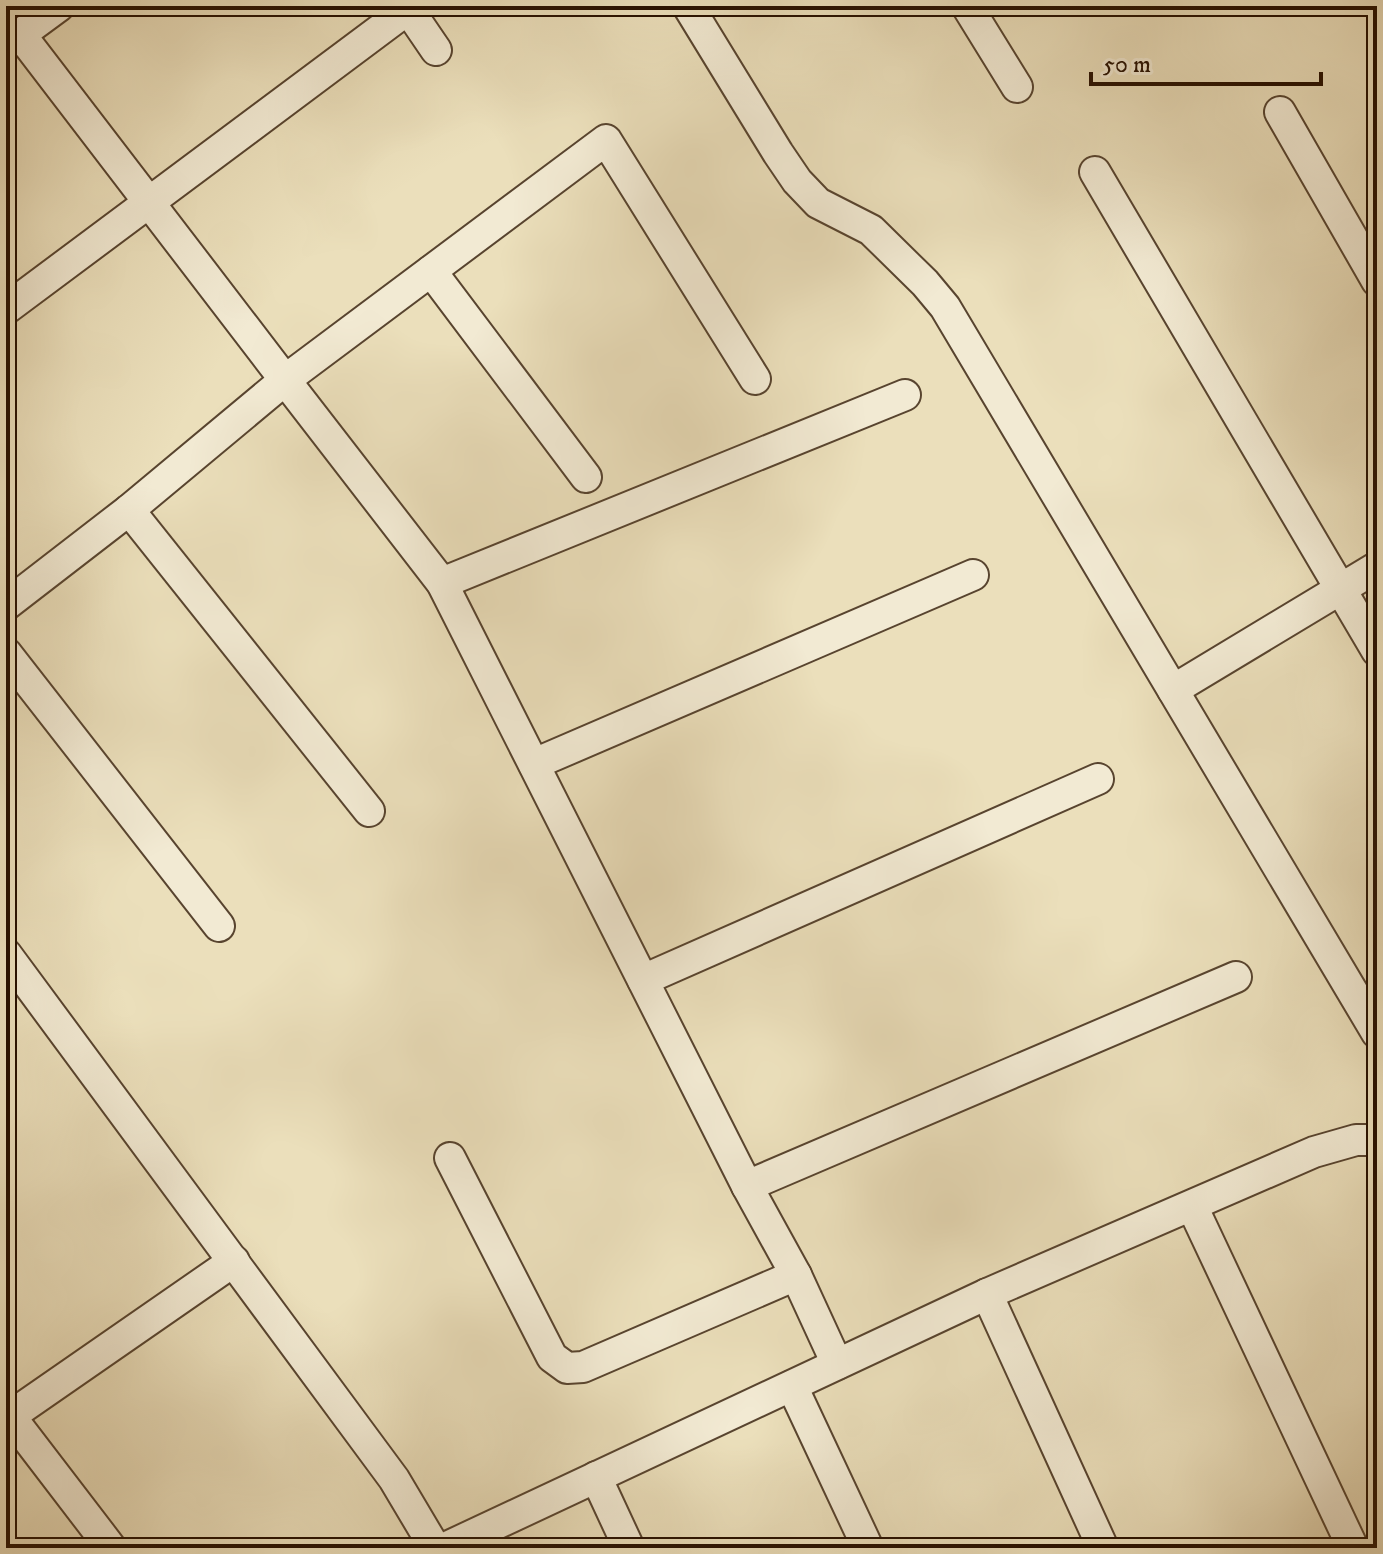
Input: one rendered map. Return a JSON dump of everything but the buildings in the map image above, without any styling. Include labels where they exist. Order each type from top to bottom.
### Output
[{"type":"street","points":[[59,6],[13,40],[149,202],[442,583],[747,1186],[796,1275],[837,1364]]},
{"type":"street","points":[[688,6],[797,181],[818,203],[871,230],[945,307],[1377,1033]]},
{"type":"street","points":[[967,6],[1017,87]]},
{"type":"street","points":[[6,309],[407,7],[436,50]]},
{"type":"street","points":[[1280,112],[1377,281]]},
{"type":"street","points":[[6,605],[129,510],[285,380],[606,140],[755,379]]},
{"type":"street","points":[[1095,172],[1377,651]]},
{"type":"street","points":[[431,271],[586,477]]},
{"type":"street","points":[[442,583],[905,395]]},
{"type":"street","points":[[129,510],[369,811]]},
{"type":"street","points":[[1173,690],[1377,567]]},
{"type":"street","points":[[534,764],[973,575]]},
{"type":"street","points":[[6,653],[219,926]]},
{"type":"street","points":[[643,980],[1098,779]]},
{"type":"street","points":[[6,954],[394,1479],[435,1548]]},
{"type":"street","points":[[747,1186],[1236,977]]},
{"type":"street","points":[[445,1548],[987,1294],[1314,1152],[1356,1140],[1377,1140]]},
{"type":"street","points":[[450,1158],[552,1357],[567,1368],[583,1367],[796,1275]]},
{"type":"street","points":[[1192,1206],[1353,1548]]},
{"type":"street","points":[[111,1548],[8,1418],[234,1261]]},
{"type":"street","points":[[987,1294],[1103,1548]]},
{"type":"street","points":[[792,1386],[868,1548]]},
{"type":"street","points":[[596,1477],[629,1548]]}]
